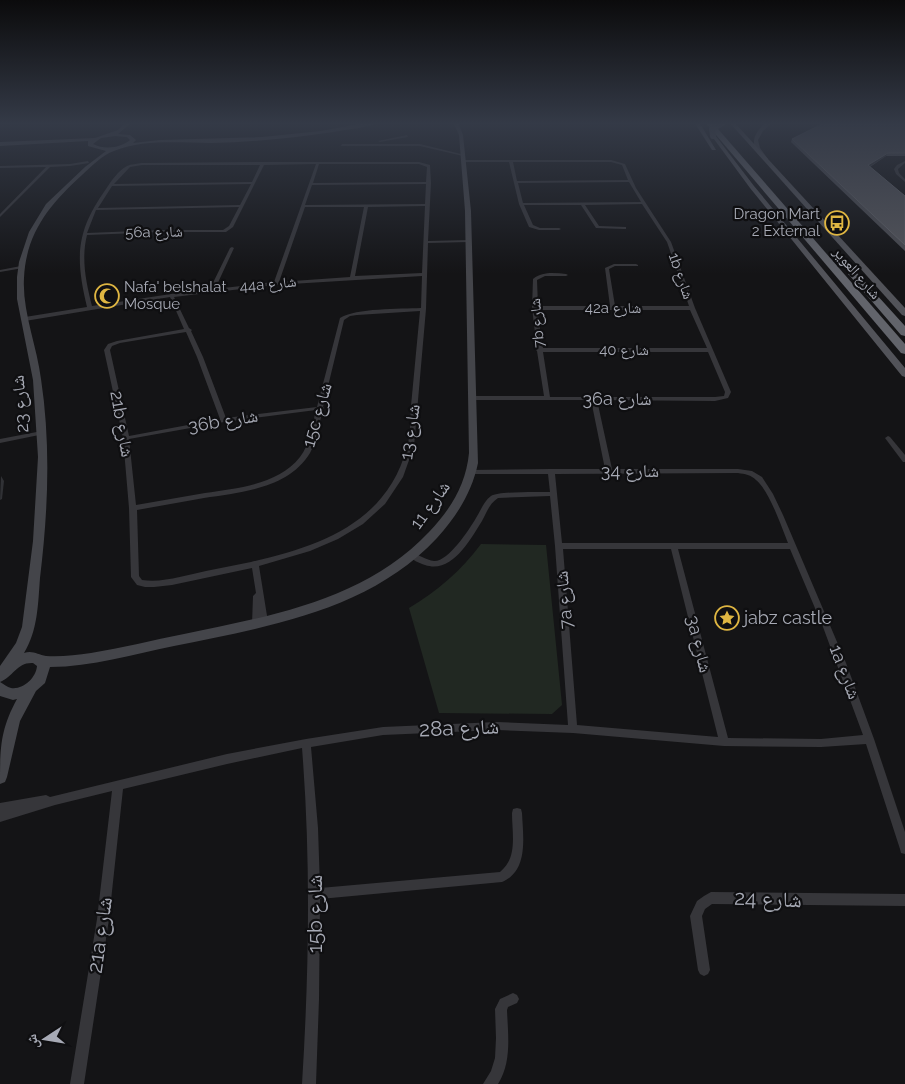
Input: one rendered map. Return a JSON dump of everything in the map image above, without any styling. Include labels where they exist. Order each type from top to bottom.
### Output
[{"type":"highway","name":"شارع العوير","points":[[752,173],[905,351]]},
{"type":"highway","points":[[764,173],[815,231]]},
{"type":"highway","name":"شارع العوير","points":[[847,268],[905,333]]},
{"type":"main road","points":[[733,173],[770,220],[833,287]]},
{"type":"main road","points":[[742,173],[905,374]]},
{"type":"main road","points":[[777,173],[903,311]]},
{"type":"street","points":[[0,216],[43,173]]},
{"type":"street","name":"شارع 23","points":[[2,681],[27,636],[41,516],[42,431],[36,371],[20,294],[21,268],[29,239],[37,222],[49,204],[76,173]]},
{"type":"street","name":"شارع 23","points":[[68,183],[80,173]]},
{"type":"street","points":[[90,308],[81,265],[84,234],[95,209],[111,185],[123,173]]},
{"type":"street","points":[[95,209],[242,206],[259,173]]},
{"type":"street","points":[[276,283],[315,173]]},
{"type":"street","name":"شارع 13","points":[[140,583],[156,584],[255,564],[288,557],[318,546],[345,533],[368,517],[399,482],[407,464],[411,446],[423,309],[429,173]]},
{"type":"street","name":"شارع 11","points":[[80,660],[16,694],[2,681],[21,659],[80,660],[260,623],[300,613],[332,601],[382,576],[415,553],[437,531],[453,511],[465,490],[472,470],[473,399],[469,242],[464,173]]},
{"type":"street","points":[[513,173],[522,204],[531,226],[539,229],[559,229]]},
{"type":"street","name":"1b شارع","points":[[627,173],[630,181],[669,242],[692,308],[728,390],[726,397]]},
{"type":"street","points":[[515,182],[630,181]]},
{"type":"street","points":[[111,185],[253,183]]},
{"type":"street","points":[[311,184],[429,183]]},
{"type":"street","points":[[522,204],[644,203]]},
{"type":"street","points":[[582,204],[598,227],[624,228]]},
{"type":"street","points":[[303,206],[428,205]]},
{"type":"street","name":"56a شارع","points":[[84,234],[224,231],[231,227],[242,206]]},
{"type":"street","points":[[352,277],[366,206]]},
{"type":"street","points":[[426,242],[469,242]]},
{"type":"street","points":[[212,290],[232,248]]},
{"type":"street","points":[[613,308],[607,268],[614,265],[636,265]]},
{"type":"street","points":[[0,271],[21,268]]},
{"type":"street","name":"44a شارع","points":[[25,321],[90,308],[212,290],[352,277],[425,274]]},
{"type":"street","name":"7b شارع","points":[[547,398],[539,350],[535,308],[536,278],[544,275],[566,275]]},
{"type":"street","points":[[171,295],[189,330],[224,420]]},
{"type":"street","name":"42a شارع","points":[[535,308],[692,308]]},
{"type":"street","name":"15c شارع","points":[[133,508],[256,487],[285,475],[294,469],[308,453],[321,408],[341,322],[348,315],[423,309]]},
{"type":"street","name":"21b شارع","points":[[140,583],[134,573],[133,508],[126,438],[107,353],[108,348],[119,342],[189,330]]},
{"type":"street","name":"شارع 40","points":[[539,350],[710,350]]},
{"type":"street","name":"36a شارع","points":[[473,399],[715,399],[726,397]]},
{"type":"street","points":[[594,399],[609,471]]},
{"type":"street","name":"36b شارع","points":[[126,438],[224,420],[321,408]]},
{"type":"street","points":[[0,441],[42,431]]},
{"type":"street","points":[[888,438],[905,460]]},
{"type":"street","name":"شارع 34","points":[[472,470],[738,471],[756,475]]},
{"type":"street","name":"7a شارع","points":[[551,471],[559,546],[573,729]]},
{"type":"street","name":"1a شارع","points":[[756,475],[765,486],[793,546],[836,648],[869,739],[905,849]]},
{"type":"street","points":[[415,553],[432,564],[444,563],[471,531],[492,498],[504,495],[554,496]]},
{"type":"street","points":[[559,546],[793,546]]},
{"type":"street","name":"3a شارع","points":[[674,546],[724,742]]},
{"type":"street","points":[[255,564],[260,623]]},
{"type":"street","name":"شارع 23","points":[[27,636],[38,659]]},
{"type":"street","points":[[0,777],[13,720],[45,669],[38,659]]},
{"type":"street","points":[[2,681],[13,720]]},
{"type":"street","name":"28a شارع","points":[[0,808],[55,800],[227,759],[306,743],[344,736],[421,728],[497,726],[573,729],[724,742],[821,743],[869,739]]},
{"type":"street","name":"15b شارع","points":[[306,743],[314,838],[316,894],[309,1084]]},
{"type":"street","name":"21a شارع","points":[[77,1084],[103,919],[118,785]]},
{"type":"street","name":"28a شارع","points":[[0,817],[36,808],[55,800]]},
{"type":"street","points":[[316,894],[502,877],[514,867],[517,859],[517,812]]},
{"type":"street","name":"شارع 24","points":[[704,970],[696,916],[699,908],[710,898],[905,900]]},
{"type":"street","points":[[490,1084],[496,1077],[500,1066],[501,1009],[504,1003],[513,999]]},
{"type":"shaded area","points":[[481,544],[546,545],[562,705],[552,714],[439,713],[409,608],[448,580]]},
{"type":"building","points":[[828,173],[877,173],[905,196],[905,245]]},
{"type":"place","name":"Dragon Mart 2 External","points":[[837,223]]},
{"type":"place","name":"Nafa' belshalat Mosque","points":[[107,296]]},
{"type":"place","name":"jabz castle","points":[[727,618]]}]
